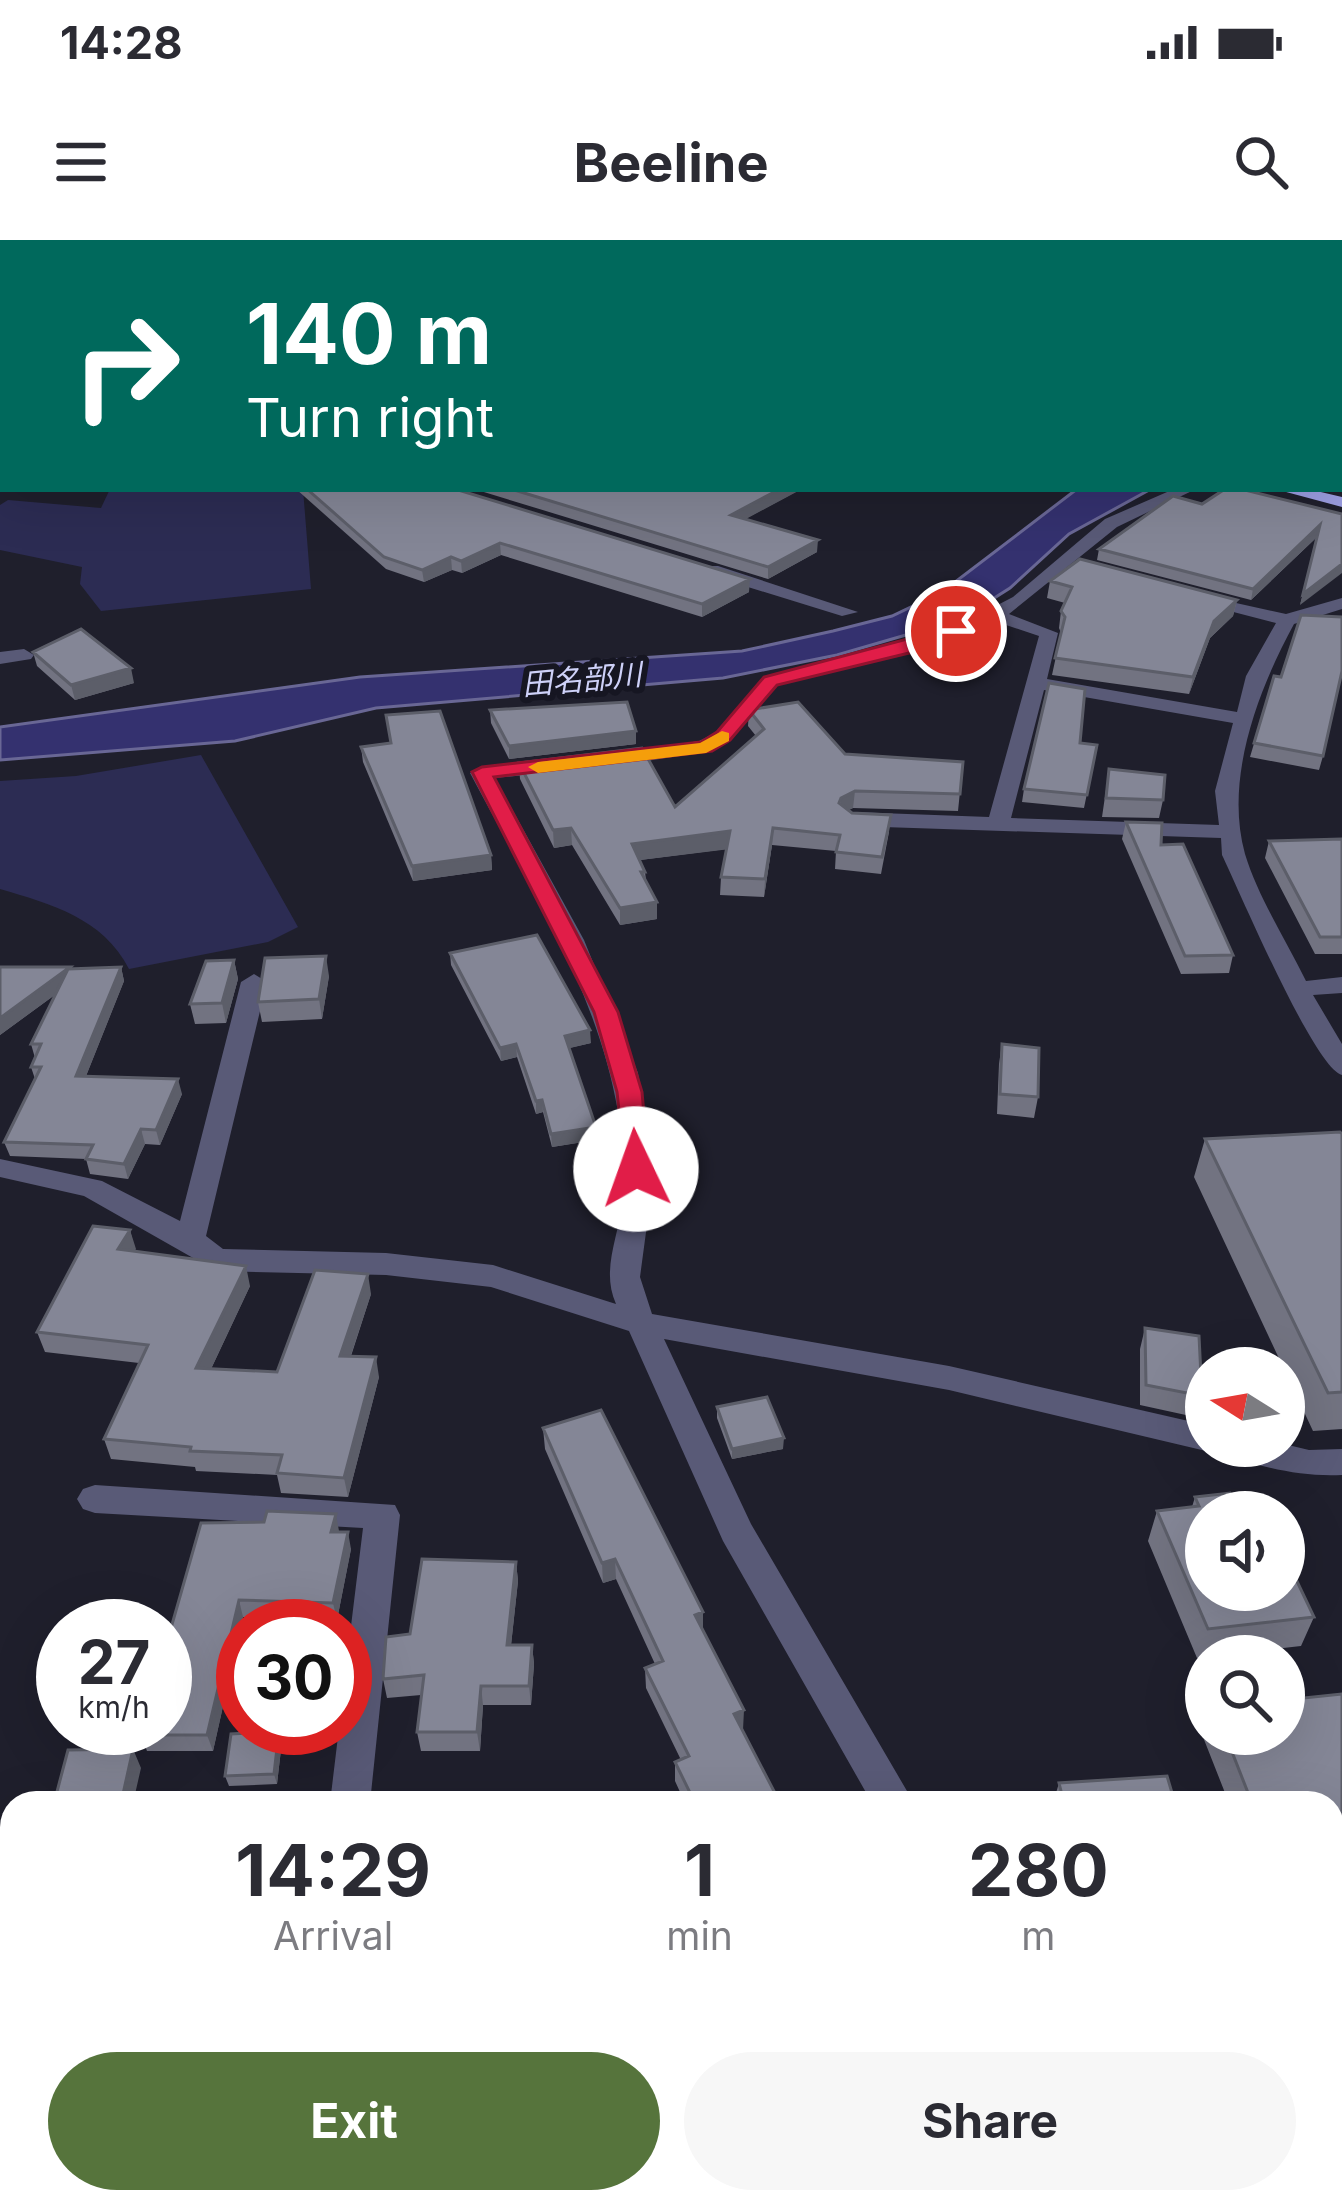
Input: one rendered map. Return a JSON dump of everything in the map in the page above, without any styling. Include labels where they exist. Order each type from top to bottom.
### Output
[{"type":"highway","points":[[1297,492],[1342,502]]},
{"type":"street","points":[[887,1791],[736,1531],[625,1288],[622,1256],[635,1216],[636,1192],[634,1118],[624,1066],[606,1012],[482,772],[706,747],[724,736],[770,681],[903,649],[993,615],[1019,601],[1111,523],[1181,492]]},
{"type":"street","points":[[1064,562],[1086,568]]},
{"type":"street","points":[[691,564],[849,612]]},
{"type":"street","points":[[1176,591],[1287,620],[1342,603]]},
{"type":"street","points":[[993,615],[1048,633],[997,826]]},
{"type":"street","points":[[1287,620],[1256,676],[1226,791],[1234,856],[1298,989],[1342,1067]]},
{"type":"street","points":[[0,658],[24,656]]},
{"type":"street","points":[[1033,682],[1243,719]]},
{"type":"street","points":[[853,819],[1232,832]]},
{"type":"street","points":[[190,1239],[254,982]]},
{"type":"street","points":[[1298,989],[1342,985]]},
{"type":"street","points":[[0,1168],[92,1188],[190,1239],[216,1260],[386,1264],[493,1276],[641,1323],[949,1378],[1185,1433]]},
{"type":"street","points":[[1305,1461],[1342,1462]]},
{"type":"street","points":[[95,1499],[382,1515],[351,1791]]},
{"type":"shaded area","points":[[109,492],[303,492],[311,589],[101,611],[80,584],[82,567],[0,550],[0,505],[8,500],[101,508]]},
{"type":"shaded area","points":[[201,755],[298,927],[268,942],[129,969],[90,925],[56,907],[0,889],[0,781],[76,776]]},
{"type":"water","name":"田名部川","points":[[1073,492],[1146,492],[1069,534],[1010,588],[961,619],[837,655],[723,678],[376,708],[235,741],[0,760],[0,727],[360,677],[742,651],[892,616],[942,592]]},
{"type":"building","points":[[310,492],[465,492],[750,579],[702,604],[500,543],[461,561],[451,557],[422,570],[384,557]]},
{"type":"building","points":[[521,492],[774,492],[731,515],[818,540],[768,567]]},
{"type":"building","points":[[1220,492],[1253,492],[1342,514],[1342,564],[1303,594],[1320,525],[1253,589],[1099,549],[1173,496],[1202,504]]},
{"type":"building","points":[[1080,559],[1237,600],[1214,621],[1193,677],[1055,658],[1065,617],[1061,611],[1072,587],[1050,581]]},
{"type":"building","points":[[1301,615],[1342,617],[1342,671],[1323,756],[1254,743],[1274,676],[1281,677]]},
{"type":"building","points":[[81,629],[131,668],[71,685],[33,652]]},
{"type":"building","points":[[1049,683],[1085,689],[1080,743],[1097,745],[1087,795],[1024,789]]},
{"type":"building","points":[[627,702],[636,731],[509,746],[490,710]]},
{"type":"building","points":[[798,702],[845,754],[963,762],[960,794],[855,791],[839,803],[852,813],[891,815],[882,857],[836,852],[840,835],[773,828],[765,879],[721,877],[730,831],[632,844],[657,902],[620,908],[571,828],[553,830],[519,763],[642,748],[675,807],[764,729],[749,710]]},
{"type":"building","points":[[440,711],[491,855],[412,866],[361,747],[391,743],[386,715]]},
{"type":"building","points":[[1109,769],[1165,775],[1163,800],[1106,798]]},
{"type":"building","points":[[1126,822],[1162,823],[1161,845],[1183,844],[1233,955],[1185,956]]},
{"type":"building","points":[[1342,839],[1342,937],[1320,937],[1269,841]]},
{"type":"building","points":[[537,935],[590,1030],[565,1036],[596,1127],[551,1134],[542,1100],[536,1101],[516,1044],[500,1048],[450,953]]},
{"type":"building","points":[[326,956],[319,999],[258,1002],[265,958]]},
{"type":"building","points":[[234,960],[222,1003],[190,1004],[206,961]]},
{"type":"building","points":[[0,967],[70,967],[0,1018]]},
{"type":"building","points":[[121,967],[76,1076],[178,1079],[156,1130],[141,1129],[124,1164],[86,1159],[93,1145],[4,1142],[41,1067],[31,1067],[41,1044],[31,1044],[68,969]]},
{"type":"building","points":[[1002,1044],[1039,1048],[1038,1097],[1000,1094]]},
{"type":"building","points":[[1340,1132],[1342,1392],[1328,1393],[1205,1139]]},
{"type":"building","points":[[93,1226],[130,1230],[118,1249],[246,1266],[196,1368],[277,1372],[315,1270],[368,1274],[340,1356],[376,1357],[344,1478],[277,1473],[282,1455],[190,1451],[191,1447],[104,1439],[148,1345],[37,1332]]},
{"type":"building","points":[[1145,1328],[1199,1336],[1200,1347],[1185,1347],[1185,1393],[1146,1385]]},
{"type":"building","points":[[767,1397],[784,1438],[732,1449],[717,1407]]},
{"type":"building","points":[[601,1410],[703,1612],[695,1615],[744,1710],[734,1714],[774,1791],[689,1791],[675,1762],[689,1756],[645,1668],[663,1661],[615,1559],[602,1563],[543,1428]]},
{"type":"building","points":[[1185,1508],[1185,1576],[1157,1511]]},
{"type":"building","points":[[267,1511],[336,1514],[331,1532],[348,1532],[334,1599],[216,1599],[216,1697],[207,1735],[192,1735],[192,1599],[179,1599],[201,1523],[264,1522]]},
{"type":"building","points":[[422,1559],[516,1562],[507,1645],[532,1645],[529,1686],[481,1686],[477,1732],[417,1732],[424,1675],[383,1679],[386,1637],[410,1634]]},
{"type":"building","points":[[1305,1598],[1314,1617],[1208,1629],[1200,1611],[1305,1611]]},
{"type":"building","points":[[1342,1694],[1342,1791],[1247,1791],[1233,1755],[1305,1755],[1305,1698]]},
{"type":"building","points":[[67,1755],[132,1755],[124,1791],[57,1791]]},
{"type":"building","points":[[228,1755],[276,1755],[274,1774],[225,1776]]},
{"type":"building","points":[[1167,1776],[1171,1791],[1061,1791],[1059,1783]]},
{"type":"slow traffic","points":[[538,767],[662,755],[706,747],[722,737]]},
{"type":"route","points":[[636,1169],[634,1118],[624,1066],[606,1012],[482,772],[706,747],[724,736],[770,681],[903,649],[956,631]]}]
